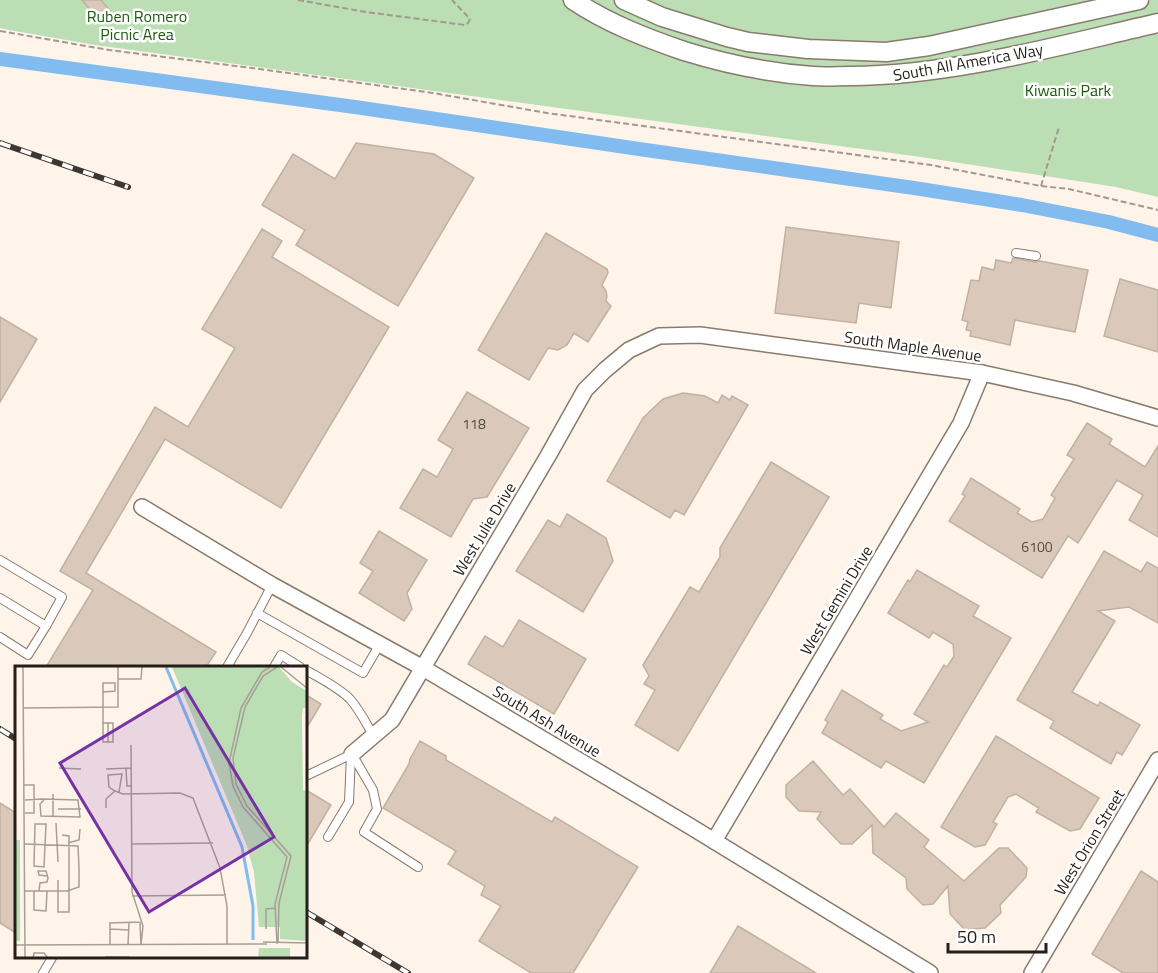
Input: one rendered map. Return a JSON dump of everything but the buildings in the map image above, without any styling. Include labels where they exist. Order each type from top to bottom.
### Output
[{"type":"street","name":"South All America Way","points":[[573,0],[616,24],[654,41],[730,64],[815,77],[884,76],[924,72],[1016,56],[1158,23]]},
{"type":"street","name":"South All America Way","points":[[624,0],[662,16],[727,37],[784,47],[886,52],[929,46],[1139,0]]},
{"type":"street","points":[[1040,22],[1045,49]]},
{"type":"street","name":"South Maple Avenue","points":[[659,336],[700,335],[982,373],[1073,393],[1158,418]]},
{"type":"street","name":"West Julie Drive","points":[[352,754],[392,720],[585,390],[628,350],[659,336]]},
{"type":"street","name":"West Gemini Drive","points":[[714,841],[961,423],[982,373]]},
{"type":"street","name":"South Ash Avenue","points":[[142,507],[272,585],[423,668],[930,973]]},
{"type":"street","name":"West Orion Street","points":[[1032,973],[1158,760]]},
{"type":"lane","points":[[1016,253],[1036,256]]},
{"type":"lane","points":[[0,560],[62,597],[28,655],[0,638]]},
{"type":"lane","points":[[228,666],[272,585]]},
{"type":"lane","points":[[0,598],[46,626]]},
{"type":"lane","points":[[257,613],[363,673],[380,644]]},
{"type":"lane","points":[[275,666],[281,655],[298,666]]},
{"type":"lane","points":[[308,671],[350,700],[373,735]]},
{"type":"lane","points":[[308,775],[352,754]]},
{"type":"lane","points":[[328,837],[349,802],[352,754]]},
{"type":"lane","points":[[352,754],[373,790],[378,809],[364,832],[418,867]]},
{"type":"lane","points":[[43,973],[52,958]]},
{"type":"path","points":[[298,0],[366,12],[465,25],[470,19],[452,0]]},
{"type":"path","points":[[0,31],[109,50],[433,93],[547,113],[931,165],[1041,186],[1069,189],[1158,210]]},
{"type":"path","points":[[1041,186],[1059,127]]},
{"type":"green space","name":"Kiwanis Park","points":[[0,0],[1158,0],[1158,197],[1116,187],[921,157],[95,45],[0,28]]},
{"type":"waterway","points":[[0,59],[355,107],[914,188],[1022,205],[1109,222],[1158,235]]},
{"type":"railway","points":[[0,143],[128,187]]},
{"type":"railway","points":[[0,729],[15,738]]},
{"type":"railway","points":[[308,913],[408,973]]},
{"type":"park label","name":"Ruben Romero Picnic Area","points":[[137,25]]}]
